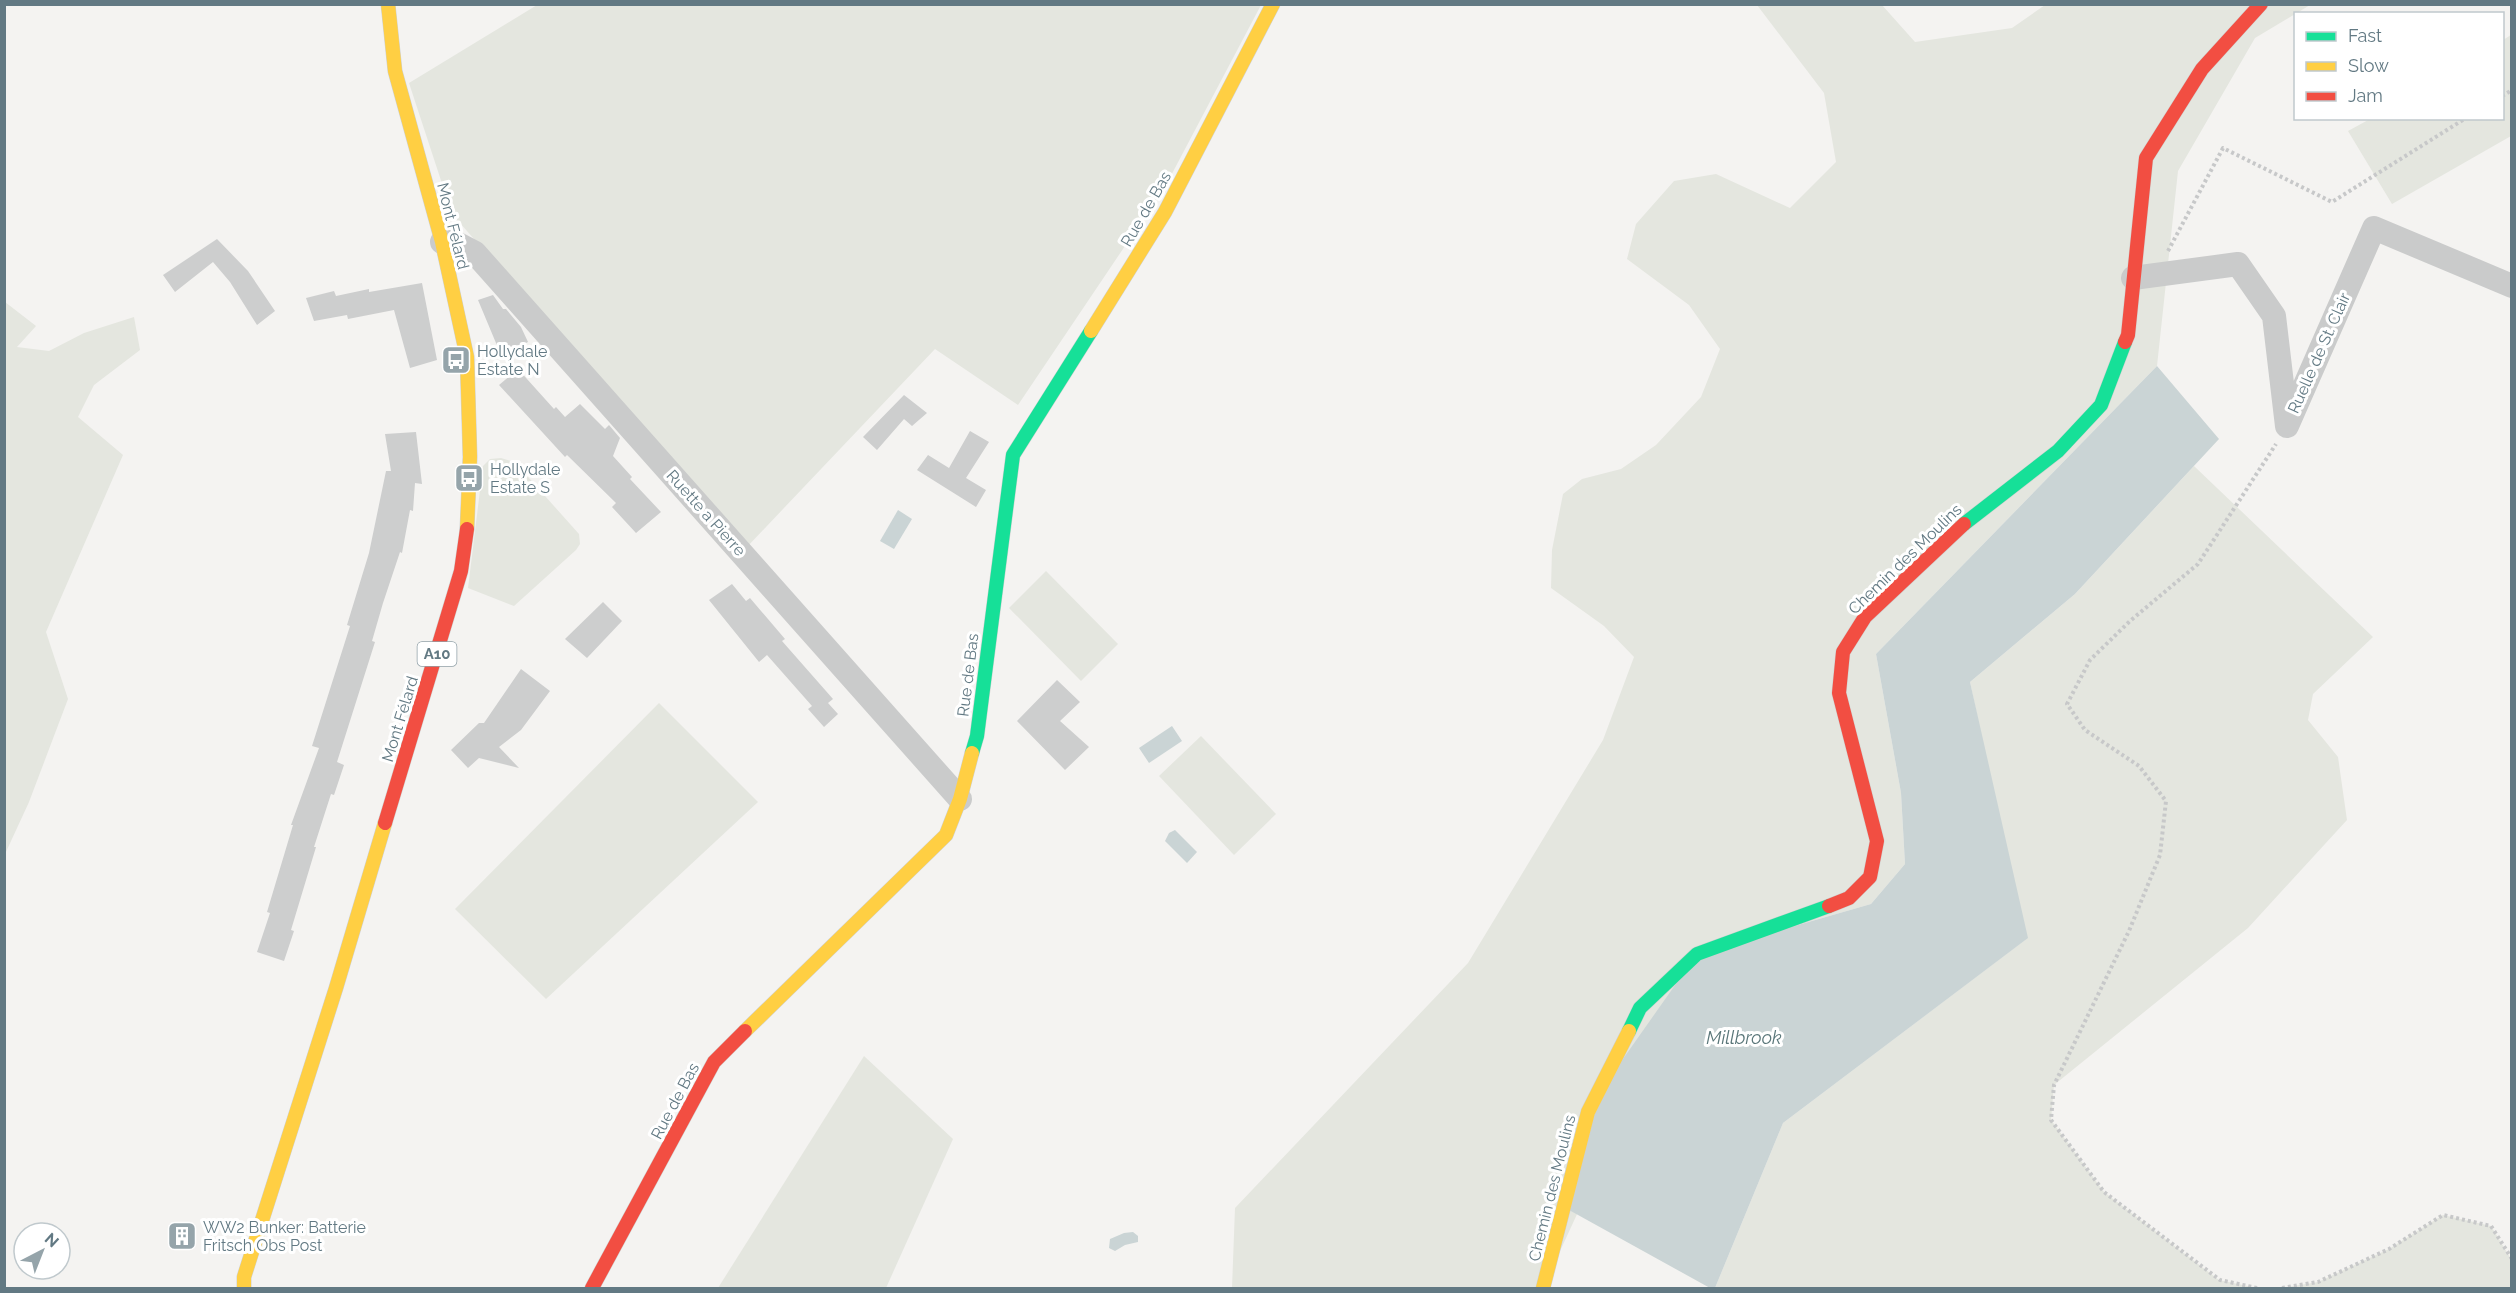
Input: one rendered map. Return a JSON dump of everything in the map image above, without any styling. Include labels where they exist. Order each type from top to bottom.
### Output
[{"type":"street","name":"Mont Félard","points":[[244,1288],[244,1277],[336,988],[461,571],[468,520],[467,357],[442,242],[395,71],[388,4]]},
{"type":"street","name":"Rue de Bas","points":[[592,1288],[714,1062],[946,835],[960,799],[977,736],[1013,455],[1165,212],[1273,4]]},
{"type":"street","name":"Chemin des Moulins","points":[[1543,1288],[1588,1112],[1640,1008],[1697,954],[1849,898],[1870,877],[1877,841],[1839,693],[1842,652],[1865,617],[1973,515],[2058,450],[2101,405],[2128,335],[2144,277],[2146,158],[2202,69],[2261,4]]},
{"type":"street","name":"Ruelle de St. Clair","points":[[2287,426],[2374,228],[2511,286]]},
{"type":"street","name":"Ruette a Pierre","points":[[442,242],[454,242],[475,253],[960,799]]},
{"type":"street","name":"Ruelle de St. Clair","points":[[2144,277],[2238,264],[2274,316],[2287,426]]},
{"type":"path","points":[[2144,277],[2223,148],[2332,202],[2463,120]]},
{"type":"path","points":[[2257,1288],[2220,1280],[2104,1192],[2051,1120],[2054,1085],[2129,931],[2160,855],[2166,801],[2139,766],[2085,730],[2067,704],[2090,660],[2130,621],[2198,564],[2287,426]]},
{"type":"path","points":[[2282,1288],[2318,1282],[2389,1249],[2443,1215],[2491,1226],[2511,1259]]},
{"type":"shaded area","points":[[537,5],[1261,5],[1166,185],[1018,405],[935,349],[746,548],[452,214],[409,83]]},
{"type":"shaded area","points":[[1757,5],[1882,5],[1915,42],[2012,28],[2045,5],[2310,5],[2294,12],[2294,15],[2255,38],[2178,171],[2157,366],[1876,654],[1901,793],[1905,864],[1871,904],[1697,954],[1543,1288],[1232,1288],[1235,1208],[1468,963],[1603,740],[1634,657],[1604,626],[1551,588],[1552,550],[1563,494],[1582,479],[1621,469],[1656,445],[1701,397],[1720,349],[1689,305],[1627,259],[1636,224],[1674,181],[1716,174],[1790,208],[1836,162],[1824,93]]},
{"type":"shaded area","points":[[2511,35],[2511,136],[2392,204],[2348,131],[2368,120],[2504,120],[2504,39]]},
{"type":"shaded area","points":[[5,302],[36,326],[17,347],[49,351],[84,333],[134,317],[140,350],[94,385],[78,417],[123,455],[46,632],[68,699],[29,802],[5,854]]},
{"type":"shaded area","points":[[501,458],[511,461],[520,468],[579,534],[580,544],[514,606],[468,588],[483,466],[490,459]]},
{"type":"shaded area","points":[[2194,466],[2373,637],[2313,694],[2308,720],[2338,757],[2347,820],[2248,928],[2054,1085],[2051,1120],[2104,1192],[2219,1280],[2257,1288],[1715,1288],[1783,1123],[2025,940],[1970,682],[2075,594]]},
{"type":"shaded area","points":[[1046,571],[1118,644],[1081,681],[1009,608]]},
{"type":"shaded area","points":[[659,703],[758,802],[546,999],[455,909]]},
{"type":"shaded area","points":[[1201,736],[1276,814],[1234,855],[1159,776]]},
{"type":"shaded area","points":[[864,1056],[953,1139],[886,1288],[718,1288]]},
{"type":"shaded area","points":[[2443,1215],[2491,1226],[2511,1259],[2511,1288],[2282,1288],[2318,1282],[2389,1249]]},
{"type":"water","name":"Millbrook","points":[[2157,366],[2219,439],[2075,594],[1970,682],[2028,938],[1783,1123],[1715,1288],[1710,1288],[1569,1210],[1594,1100],[1697,954],[1871,904],[1905,864],[1901,793],[1876,654]]},
{"type":"water","points":[[898,510],[912,519],[894,549],[880,541]]},
{"type":"water","points":[[1172,726],[1182,741],[1149,763],[1139,748]]},
{"type":"water","points":[[1175,830],[1197,852],[1187,863],[1165,841],[1169,833]]},
{"type":"water","points":[[1133,1232],[1138,1236],[1138,1242],[1125,1245],[1115,1251],[1109,1248],[1110,1239]]},
{"type":"building","points":[[217,239],[248,271],[275,311],[257,325],[230,282],[213,262],[175,292],[163,275]]},
{"type":"building","points":[[422,283],[437,360],[410,368],[394,310],[348,319],[347,315],[314,321],[306,298],[334,291],[336,296],[369,289],[369,292]]},
{"type":"building","points":[[493,295],[521,327],[528,342],[501,355],[478,300]]},
{"type":"building","points":[[518,369],[554,409],[556,407],[565,417],[580,404],[605,429],[609,425],[620,438],[613,456],[632,477],[630,479],[661,512],[636,533],[612,507],[616,503],[567,455],[565,457],[499,385]]},
{"type":"building","points":[[904,395],[927,413],[912,426],[904,419],[877,450],[863,437]]},
{"type":"building","points":[[970,431],[989,442],[966,478],[986,490],[976,507],[917,470],[928,455],[949,468]]},
{"type":"building","points":[[416,432],[422,484],[415,483],[413,511],[410,510],[402,553],[400,552],[383,603],[372,641],[375,642],[337,762],[344,765],[334,795],[331,794],[314,847],[316,847],[291,930],[294,931],[284,961],[257,952],[270,913],[267,912],[293,825],[291,825],[319,748],[312,746],[350,626],[347,625],[369,553],[386,471],[391,471],[385,434]]},
{"type":"building","points":[[732,584],[746,601],[750,598],[785,639],[782,641],[833,699],[828,703],[838,714],[824,727],[808,709],[812,706],[767,655],[759,662],[709,600]]},
{"type":"building","points":[[603,602],[622,621],[587,658],[565,639]]},
{"type":"building","points":[[521,669],[550,691],[521,730],[499,747],[519,768],[479,758],[468,768],[451,750],[479,723],[484,723]]},
{"type":"building","points":[[1057,680],[1080,702],[1060,721],[1089,747],[1065,770],[1017,721]]},
{"type":"traffic: fast","points":[[972,753],[977,736],[1013,455],[1091,331]]},
{"type":"traffic: fast","points":[[1964,524],[2058,451],[2101,405],[2125,342]]},
{"type":"traffic: fast","points":[[1629,1031],[1640,1008],[1697,954],[1829,906]]},
{"type":"traffic: slow","points":[[388,4],[395,71],[442,242],[467,357],[470,457],[467,529]]},
{"type":"traffic: slow","points":[[1091,331],[1165,212],[1273,4]]},
{"type":"traffic: slow","points":[[745,1031],[946,835],[960,799],[972,753]]},
{"type":"traffic: slow","points":[[244,1288],[244,1277],[336,988],[385,823]]},
{"type":"traffic: slow","points":[[1543,1288],[1588,1112],[1629,1031]]},
{"type":"traffic: jam","points":[[2125,342],[2128,335],[2146,158],[2202,69],[2261,4]]},
{"type":"traffic: jam","points":[[1829,906],[1849,898],[1870,877],[1877,841],[1839,693],[1843,652],[1865,617],[1964,524]]},
{"type":"traffic: jam","points":[[385,823],[461,571],[467,529]]},
{"type":"traffic: jam","points":[[592,1288],[714,1062],[745,1031]]},
{"type":"place","name":"Hollydale Estate N","points":[[456,360]]},
{"type":"place","name":"Hollydale Estate S","points":[[469,478]]},
{"type":"place","name":"WW2 Bunker: Batterie Fritsch Obs Post","points":[[182,1236]]}]
